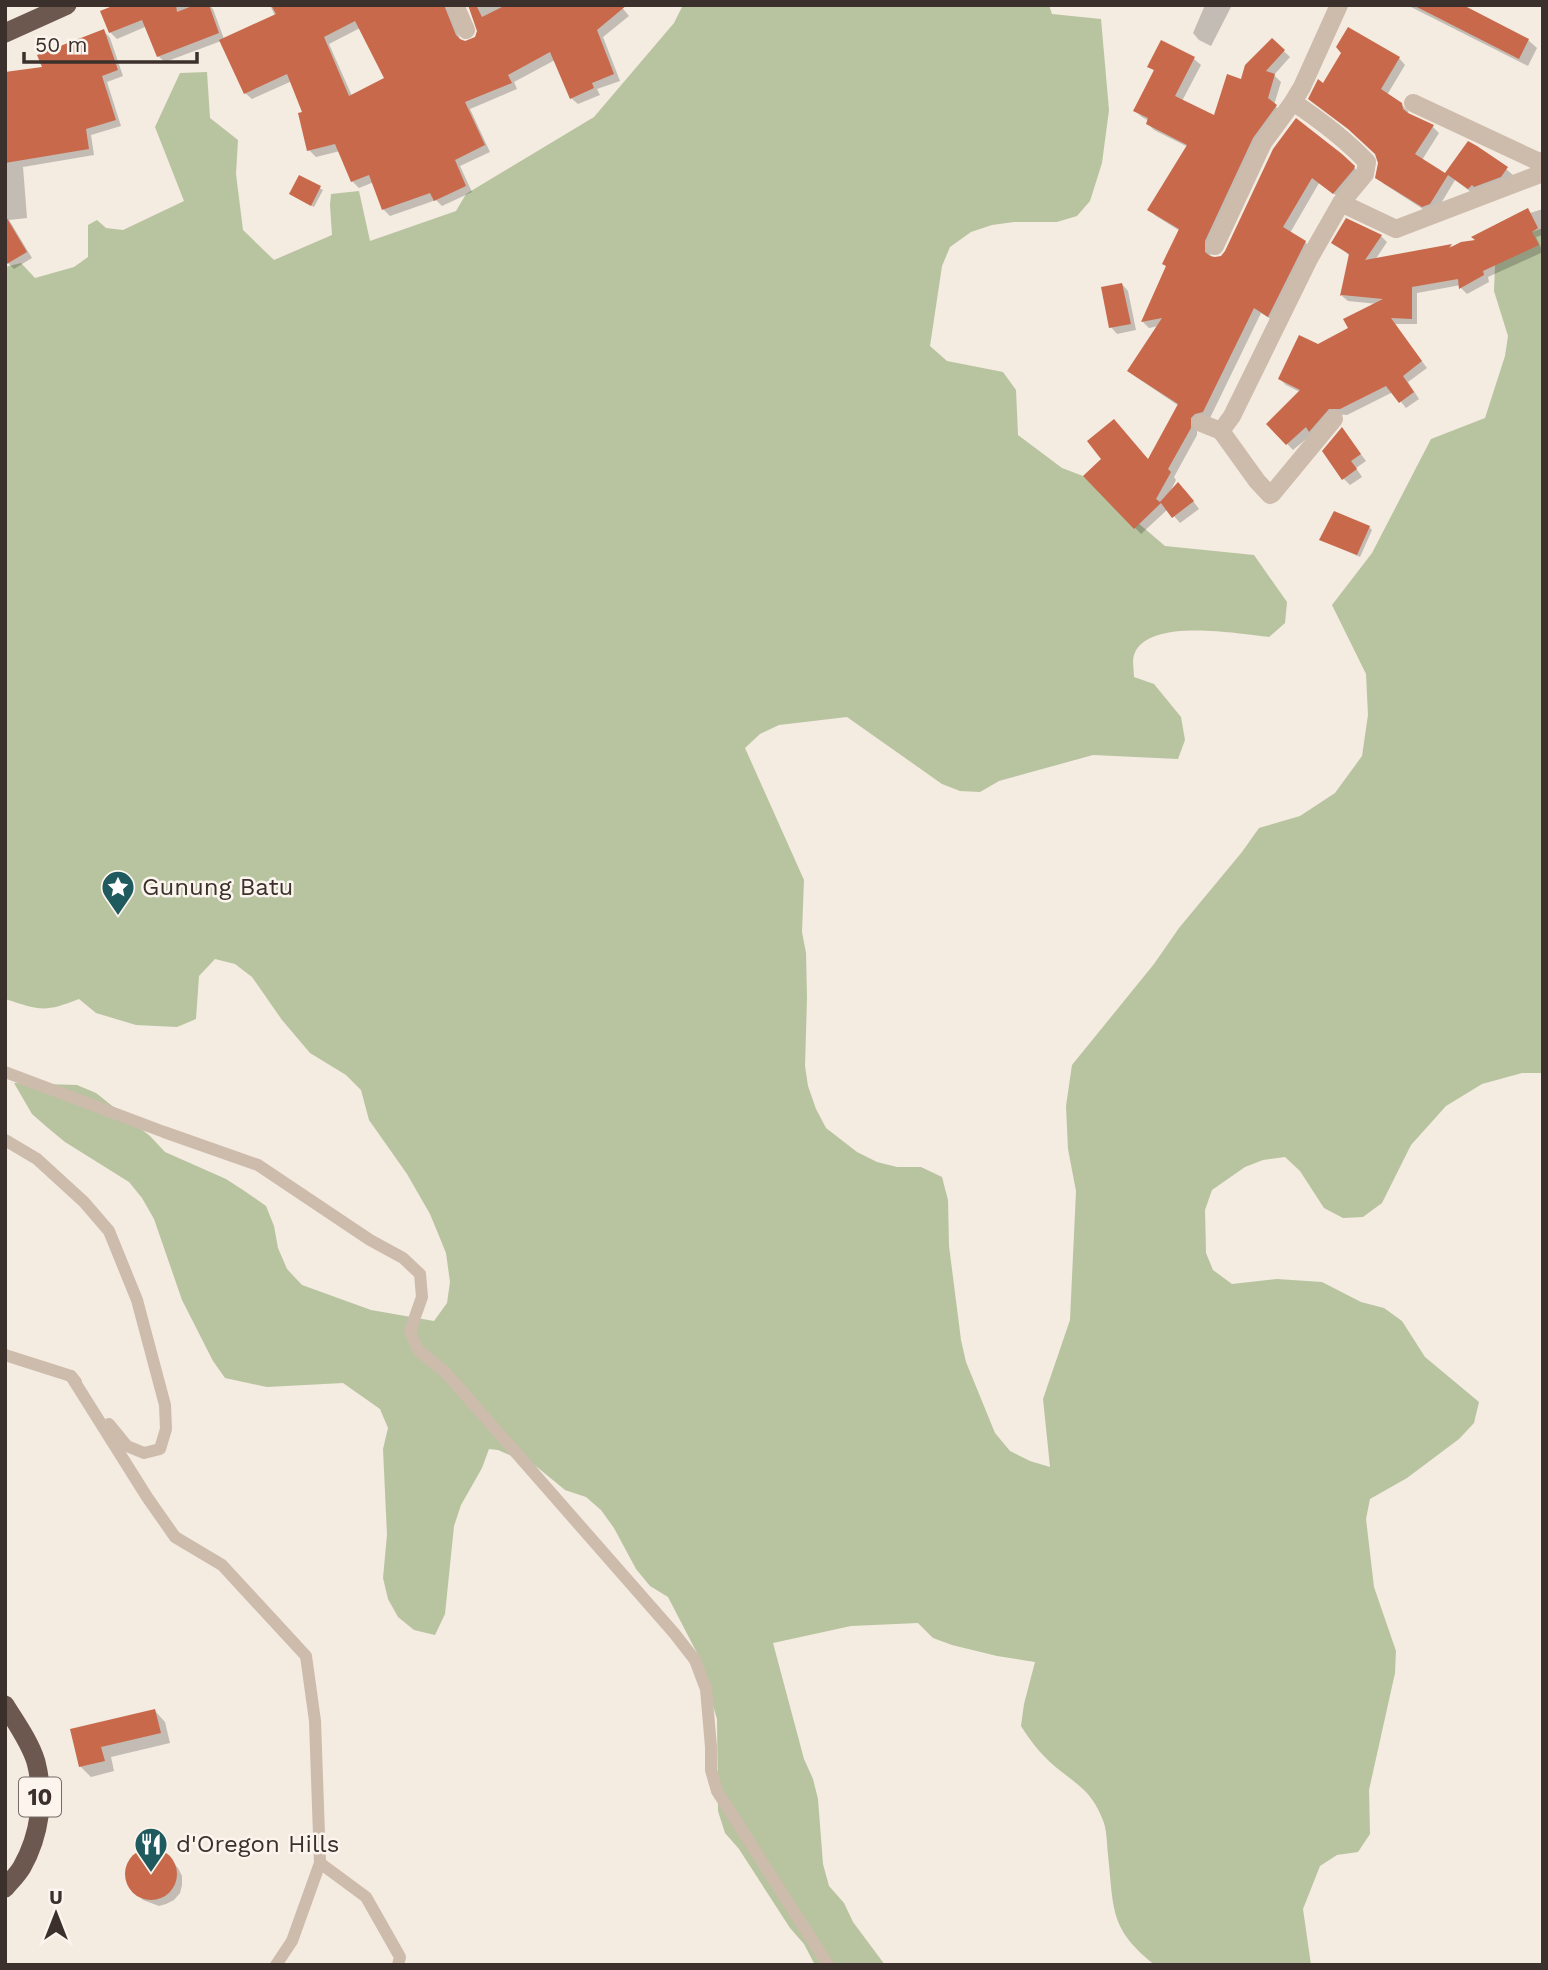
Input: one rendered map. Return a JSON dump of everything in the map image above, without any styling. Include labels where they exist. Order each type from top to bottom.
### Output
[{"type":"highway","points":[[5,33],[67,5]]},
{"type":"highway","name":"10","points":[[5,1705],[36,1762],[40,1798],[39,1825],[32,1846],[22,1868],[5,1888]]},
{"type":"street","points":[[455,5],[466,30]]},
{"type":"street","points":[[1215,246],[1263,143],[1293,102],[1337,6]]},
{"type":"street","points":[[1221,432],[1232,416],[1309,259],[1341,203],[1365,174],[1367,162],[1328,127],[1293,102]]},
{"type":"street","points":[[1413,103],[1543,162]]},
{"type":"street","points":[[1341,203],[1396,229],[1543,173]]},
{"type":"street","points":[[1201,424],[1221,432],[1270,495],[1334,419]]},
{"type":"lane","points":[[5,1072],[258,1165],[370,1240],[403,1258],[420,1274],[422,1297],[410,1331],[418,1350],[446,1373],[695,1660],[705,1689],[711,1770],[717,1791],[828,1965]]},
{"type":"lane","points":[[5,1140],[37,1159],[84,1202],[109,1231],[138,1300],[165,1405],[166,1429],[160,1448],[144,1453],[127,1446],[71,1376],[5,1355]]},
{"type":"lane","points":[[71,1376],[175,1537],[222,1565],[306,1656],[315,1721],[320,1863],[292,1941],[276,1965]]},
{"type":"lane","points":[[320,1863],[366,1897],[400,1957],[398,1965]]},
{"type":"green space","points":[[683,5],[1049,5],[1052,14],[1101,19],[1109,110],[1102,163],[1090,201],[1077,216],[1057,222],[992,225],[971,232],[950,247],[942,266],[930,346],[947,361],[1003,372],[1016,390],[1018,435],[1062,468],[1083,476],[1165,546],[1254,555],[1287,602],[1285,623],[1269,637],[1195,631],[1156,636],[1142,643],[1134,655],[1134,677],[1154,684],[1181,717],[1185,740],[1178,759],[1093,755],[999,781],[980,792],[960,791],[942,784],[847,717],[779,725],[760,734],[745,748],[804,880],[802,932],[806,953],[807,998],[805,1066],[816,1109],[826,1128],[857,1152],[877,1162],[897,1167],[921,1167],[942,1177],[948,1200],[949,1246],[966,1362],[995,1433],[1010,1451],[1050,1467],[1043,1399],[1070,1320],[1076,1191],[1068,1149],[1066,1106],[1072,1065],[1259,828],[1300,816],[1335,793],[1362,756],[1368,715],[1366,674],[1332,605],[1372,553],[1431,439],[1485,418],[1505,356],[1508,336],[1494,291],[1495,265],[1532,232],[1543,228],[1543,1073],[1522,1073],[1482,1084],[1446,1106],[1411,1145],[1382,1203],[1363,1217],[1343,1218],[1324,1208],[1300,1171],[1285,1157],[1263,1160],[1245,1167],[1212,1190],[1205,1210],[1206,1253],[1213,1270],[1232,1284],[1277,1279],[1322,1282],[1361,1302],[1384,1308],[1402,1321],[1425,1357],[1479,1402],[1474,1423],[1459,1439],[1407,1478],[1370,1499],[1366,1519],[1374,1587],[1396,1651],[1395,1673],[1369,1790],[1370,1834],[1358,1852],[1337,1855],[1320,1866],[1303,1909],[1311,1965],[1155,1965],[1140,1952],[1121,1929],[1116,1917],[1106,1831],[1094,1802],[1043,1755],[1021,1726],[1035,1662],[952,1645],[933,1638],[918,1623],[851,1626],[773,1643],[804,1759],[818,1799],[823,1864],[829,1886],[844,1903],[853,1922],[885,1965],[815,1965],[804,1944],[790,1928],[739,1849],[725,1833],[718,1811],[717,1719],[697,1653],[668,1597],[650,1586],[636,1569],[601,1510],[586,1497],[565,1490],[537,1467],[498,1450],[489,1449],[482,1468],[461,1505],[454,1526],[445,1614],[435,1635],[414,1630],[398,1617],[388,1599],[383,1578],[387,1535],[383,1449],[388,1428],[380,1409],[343,1383],[267,1387],[225,1378],[213,1361],[182,1300],[154,1219],[142,1198],[129,1182],[65,1142],[32,1114],[14,1083],[77,1085],[96,1093],[150,1136],[165,1152],[226,1179],[266,1206],[287,1269],[302,1285],[371,1310],[434,1321],[447,1303],[450,1282],[446,1253],[430,1214],[407,1174],[369,1120],[361,1090],[346,1075],[310,1053],[282,1020],[252,977],[235,964],[215,959],[199,976],[196,1019],[177,1027],[136,1025],[96,1013],[79,999],[42,1008],[5,999],[5,267],[21,263],[35,278],[74,267],[88,257],[88,225],[97,220],[106,228],[123,230],[184,201],[155,127],[180,73],[207,72],[210,118],[238,140],[236,174],[243,230],[274,260],[332,235],[331,194],[359,191],[370,241],[456,211],[466,194],[594,117],[674,23]]},
{"type":"building","points":[[115,5],[176,5],[177,12],[195,5],[209,5],[219,33],[157,57],[142,20],[109,33],[100,11]]},
{"type":"building","points":[[271,5],[444,5],[456,35],[465,41],[475,37],[477,31],[468,5],[476,5],[482,17],[506,5],[627,5],[597,30],[614,74],[592,83],[594,88],[570,99],[550,52],[508,75],[512,83],[465,102],[485,145],[455,160],[466,186],[434,201],[430,193],[382,210],[369,175],[351,182],[335,144],[307,151],[298,113],[302,112],[287,74],[244,94],[219,40],[276,14]],"holes":[[[355,21],[384,78],[349,96],[324,37]]]},
{"type":"building","points":[[1413,5],[1463,5],[1529,39],[1519,59]]},
{"type":"building","points":[[1348,27],[1400,57],[1381,89],[1402,103],[1403,109],[1408,113],[1434,125],[1415,154],[1445,173],[1468,141],[1508,167],[1501,177],[1474,187],[1472,185],[1468,189],[1448,175],[1430,204],[1422,207],[1375,178],[1378,163],[1375,154],[1348,129],[1308,99],[1318,79],[1323,83],[1341,53],[1336,47]]},
{"type":"building","points":[[104,29],[118,70],[102,76],[116,120],[86,129],[89,149],[5,163],[5,72],[42,67],[37,55]]},
{"type":"building","points":[[1272,38],[1285,50],[1266,71],[1275,74],[1268,98],[1277,105],[1253,138],[1205,241],[1205,252],[1215,257],[1221,256],[1225,251],[1273,149],[1296,118],[1355,166],[1333,194],[1312,178],[1283,227],[1306,241],[1268,317],[1254,308],[1203,412],[1191,418],[1191,428],[1168,469],[1171,472],[1156,499],[1160,502],[1178,482],[1194,501],[1172,518],[1161,503],[1134,529],[1083,476],[1101,459],[1087,441],[1114,419],[1148,459],[1178,404],[1127,371],[1162,318],[1141,322],[1166,266],[1162,264],[1179,229],[1147,210],[1187,145],[1146,124],[1148,118],[1133,111],[1154,70],[1147,67],[1161,40],[1195,57],[1175,96],[1214,115],[1227,74],[1241,79],[1245,65]]},
{"type":"building","points":[[299,175],[321,186],[311,206],[289,194]]},
{"type":"building","points":[[1528,208],[1538,228],[1532,232],[1539,245],[1483,271],[1484,275],[1459,289],[1458,279],[1412,287],[1412,319],[1391,318],[1422,361],[1403,376],[1414,392],[1399,403],[1386,386],[1340,409],[1329,409],[1309,432],[1306,427],[1286,445],[1266,424],[1300,390],[1278,379],[1299,335],[1318,344],[1348,328],[1343,319],[1383,299],[1340,296],[1349,254],[1331,243],[1346,218],[1382,235],[1365,260],[1452,244],[1449,248],[1461,242],[1475,240],[1471,237]]},
{"type":"building","points":[[5,215],[27,252],[5,265]]},
{"type":"building","points":[[1122,283],[1131,324],[1109,328],[1101,287]]},
{"type":"building","points":[[1342,427],[1361,454],[1351,461],[1357,469],[1342,480],[1322,451]]},
{"type":"building","points":[[1334,511],[1370,526],[1357,555],[1319,540]]},
{"type":"building","points":[[155,1709],[161,1733],[101,1747],[105,1761],[79,1767],[70,1729]]},
{"type":"building","name":"d'Oregon Hills","points":[[151,1848],[161,1850],[169,1856],[175,1864],[175,1884],[169,1892],[161,1898],[151,1900],[141,1898],[133,1892],[127,1884],[125,1874],[127,1864],[133,1856],[141,1850]]},
{"type":"place","name":"Gunung Batu","points":[[118,917]]},
{"type":"place","name":"d'Oregon Hills","points":[[151,1874]]}]
